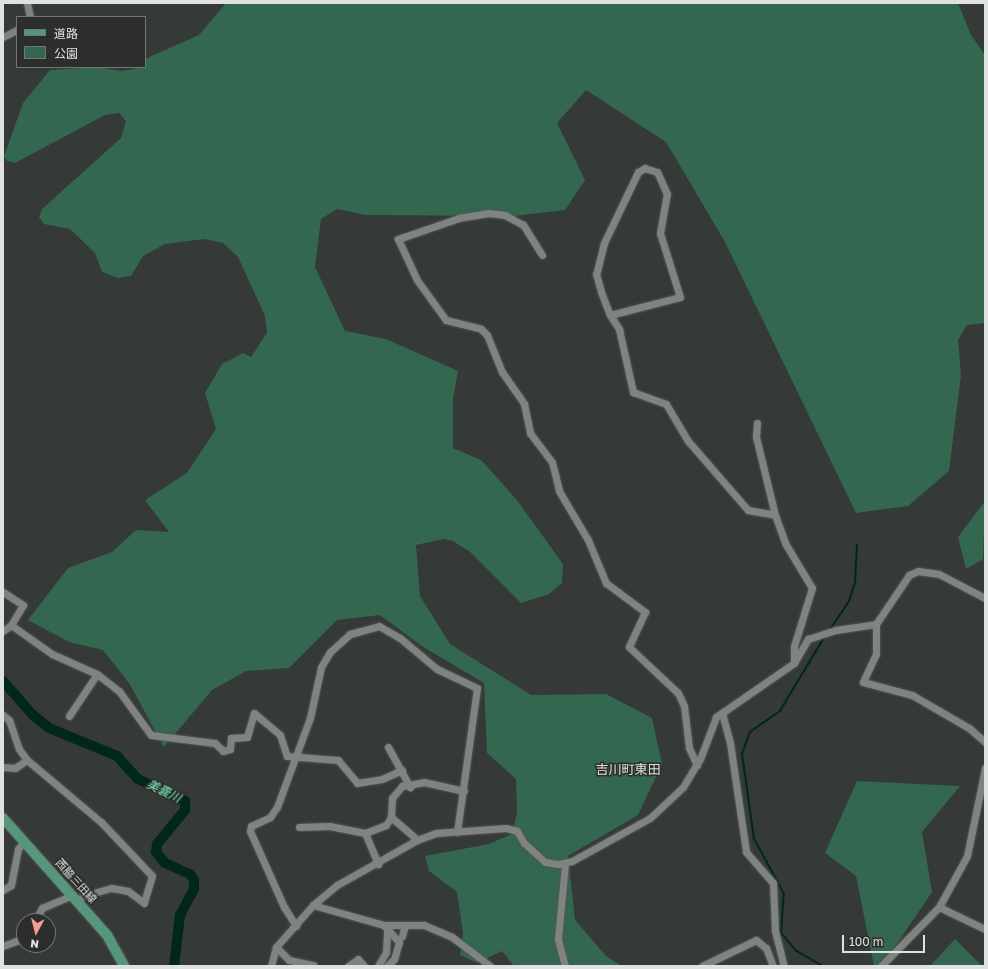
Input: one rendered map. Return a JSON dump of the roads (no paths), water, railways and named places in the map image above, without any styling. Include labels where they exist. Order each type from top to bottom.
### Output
[{"type":"main road","name":"西脇三田線","points":[[3,818],[107,935],[124,966]]},
{"type":"street","points":[[27,3],[30,16]]},
{"type":"street","points":[[3,37],[16,30]]},
{"type":"street","points":[[610,315],[680,297],[660,233],[667,194],[657,172],[645,168],[634,179],[598,258],[596,274],[610,315],[619,329],[636,396],[666,404],[688,441],[748,510],[775,515]]},
{"type":"street","points":[[542,255],[522,225],[505,215],[489,213],[459,218],[398,238],[417,280],[446,320],[481,329],[487,335],[502,372],[524,404],[530,433],[552,462],[559,491],[588,540],[606,583],[645,612],[630,647],[678,693],[684,706],[689,748],[697,765]]},
{"type":"street","points":[[757,423],[756,437],[775,515],[785,543],[812,588],[794,646],[794,663]]},
{"type":"street","points":[[985,598],[953,579],[918,571],[904,579],[876,624],[876,654],[863,682],[912,695],[969,728],[985,742]]},
{"type":"street","points":[[3,592],[23,605],[11,625],[3,631]]},
{"type":"street","points":[[271,966],[276,947],[313,905],[337,885],[378,864],[417,840],[436,833],[506,828],[516,831],[524,843],[545,862],[565,863],[650,818],[683,787],[697,765],[716,717],[794,663],[804,643],[817,634],[876,624]]},
{"type":"street","points":[[11,625],[52,654],[97,674],[119,691],[151,735],[215,743],[223,751],[230,749],[231,738],[247,737],[254,713],[280,735],[287,756],[338,760],[357,783],[363,784],[402,770]]},
{"type":"street","points":[[296,926],[284,907],[250,831],[251,826],[270,817],[277,808],[287,787],[294,757],[310,718],[321,667],[330,652],[350,634],[379,626],[400,638],[437,669],[477,688],[464,791],[457,832]]},
{"type":"street","points":[[69,716],[97,674]]},
{"type":"street","points":[[722,713],[730,743],[746,852],[773,883],[775,931],[784,966]]},
{"type":"street","points":[[3,715],[9,720],[19,749],[27,760],[101,822],[152,876],[144,903],[128,891],[110,888],[42,908],[40,913]]},
{"type":"street","points":[[388,747],[410,787]]},
{"type":"street","points":[[3,768],[15,768],[27,760]]},
{"type":"street","points":[[881,966],[939,907],[967,856],[985,768]]},
{"type":"street","points":[[300,827],[329,826],[365,833],[386,825],[391,817],[392,798],[402,786],[410,787],[424,782],[464,791]]},
{"type":"street","points":[[391,817],[417,840]]},
{"type":"street","points":[[365,833],[378,864]]},
{"type":"street","points":[[3,890],[11,885],[18,849],[24,841]]},
{"type":"street","points":[[565,863],[558,939],[565,966]]},
{"type":"street","points":[[313,905],[385,928],[405,925],[424,925],[452,937],[490,966]]},
{"type":"street","points":[[939,907],[985,929]]},
{"type":"street","points":[[402,936],[405,925]]},
{"type":"street","points":[[378,966],[386,952],[385,928]]},
{"type":"street","points":[[385,928],[399,942],[394,959],[387,966]]},
{"type":"street","points":[[702,966],[756,940],[766,948],[773,966]]},
{"type":"street","points":[[3,946],[16,941]]},
{"type":"street","points":[[276,947],[289,960],[313,965]]},
{"type":"street","points":[[348,966],[358,959],[364,966]]},
{"type":"waterway","points":[[831,628],[849,601],[855,583],[857,545]]},
{"type":"waterway","points":[[822,966],[796,951],[781,933],[784,894],[754,839],[742,754],[750,732],[780,711],[825,636]]},
{"type":"waterway","name":"美嚢川","points":[[3,681],[33,715],[49,728],[117,756],[138,779],[185,801],[185,810],[157,844],[156,852],[165,863],[190,874],[194,880],[194,889],[180,915],[174,966]]},
{"type":"district","name":"吉川町東田","points":[[628,769]]}]
